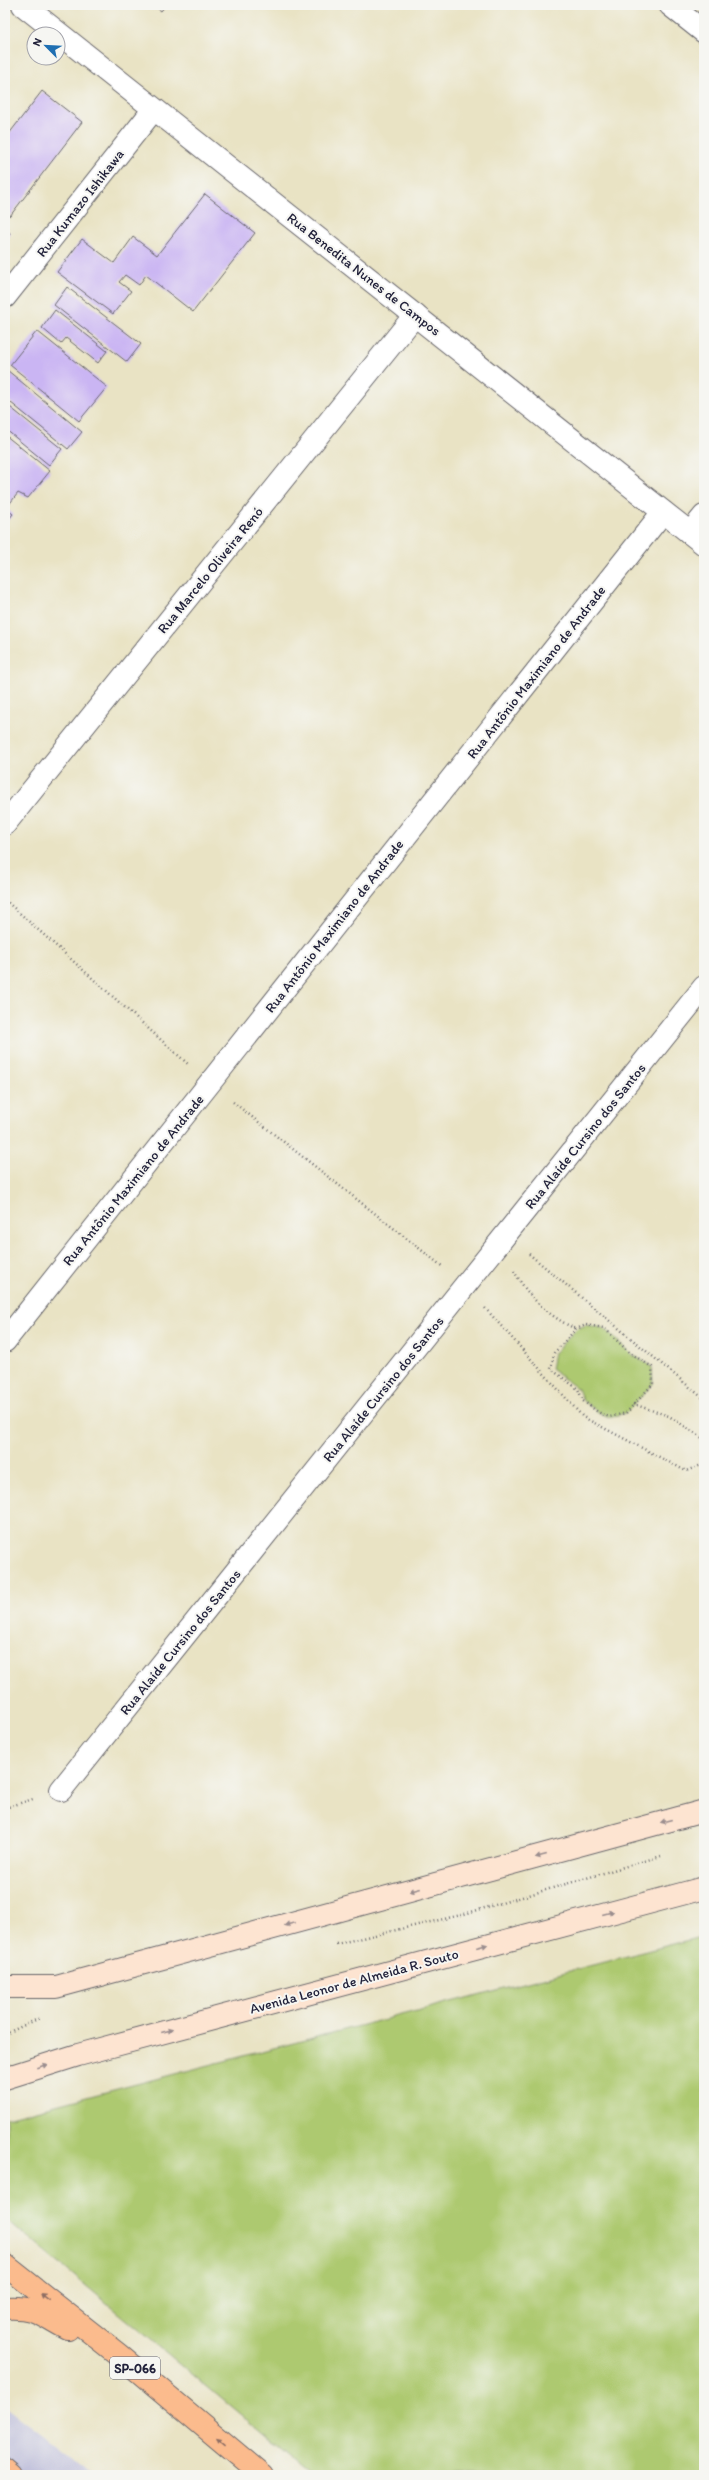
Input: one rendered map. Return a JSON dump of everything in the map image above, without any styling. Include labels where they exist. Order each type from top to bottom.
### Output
[{"type":"main road","points":[[5,2003],[704,1811]]},
{"type":"main road","name":"Avenida Leonor de Almeida R. Souto","points":[[5,2078],[78,2055],[704,1888]]},
{"type":"main road","points":[[5,1987],[56,1988]]},
{"type":"main road","name":"SP-066","points":[[5,2265],[119,2355],[245,2466],[262,2475]]},
{"type":"main road","points":[[5,2320],[14,2307],[51,2318],[64,2327],[119,2355]]},
{"type":"main road","points":[[5,2469],[12,2475]]},
{"type":"street","points":[[670,5],[704,32]]},
{"type":"street","name":"Rua Benedita Nunes de Campos","points":[[26,6],[697,538]]},
{"type":"street","name":"Rua Kumazo Ishikawa","points":[[5,297],[154,109]]},
{"type":"street","name":"Rua Marcelo Oliveira Renó","points":[[5,824],[415,315]]},
{"type":"street","name":"Rua Antônio Maximiano de Andrade","points":[[5,1341],[663,512]]},
{"type":"street","points":[[697,538],[704,516]]},
{"type":"street","name":"Rua Alaíde Cursino dos Santos","points":[[61,1790],[704,987]]},
{"type":"path","points":[[5,900],[210,1083],[466,1286],[583,1417],[686,1471],[704,1464]]},
{"type":"path","points":[[506,1236],[510,1264],[524,1288],[555,1319],[576,1329]]},
{"type":"path","points":[[506,1236],[704,1399]]},
{"type":"path","points":[[586,1325],[604,1328],[630,1353],[652,1367],[653,1384],[633,1404],[626,1413],[609,1417],[598,1412],[583,1401],[578,1389],[551,1369],[554,1353],[576,1329],[586,1325]]},
{"type":"path","points":[[633,1404],[669,1416],[704,1439]]},
{"type":"shaded area","points":[[5,2407],[94,2475],[5,2475]]},
{"type":"green space","points":[[586,1325],[604,1328],[630,1353],[652,1367],[653,1384],[626,1413],[609,1417],[598,1412],[583,1401],[578,1389],[551,1369],[554,1353],[576,1329]]},
{"type":"green space","points":[[704,1936],[704,2475],[313,2475],[6,2219],[6,2118]]},
{"type":"building","points":[[153,5],[166,5],[161,11]]},
{"type":"building","points":[[42,91],[82,122],[10,216],[5,212],[5,139]]},
{"type":"building","points":[[205,194],[255,233],[193,312],[146,275],[139,285],[125,275],[119,282],[131,291],[113,314],[57,272],[82,239],[114,263],[133,237],[157,255]]},
{"type":"building","points":[[5,229],[10,233],[5,241]]},
{"type":"building","points":[[67,287],[141,344],[127,362],[54,305]]},
{"type":"building","points":[[55,310],[107,351],[98,363],[66,338],[61,344],[42,328]]},
{"type":"building","points":[[37,331],[107,387],[79,421],[10,365]]},
{"type":"building","points":[[7,370],[82,432],[68,449],[5,398],[5,372]]},
{"type":"building","points":[[5,403],[62,449],[49,465],[5,429]]},
{"type":"building","points":[[5,435],[50,471],[28,498],[18,493],[7,507],[5,505]]},
{"type":"building","points":[[5,508],[13,514],[5,524]]}]
